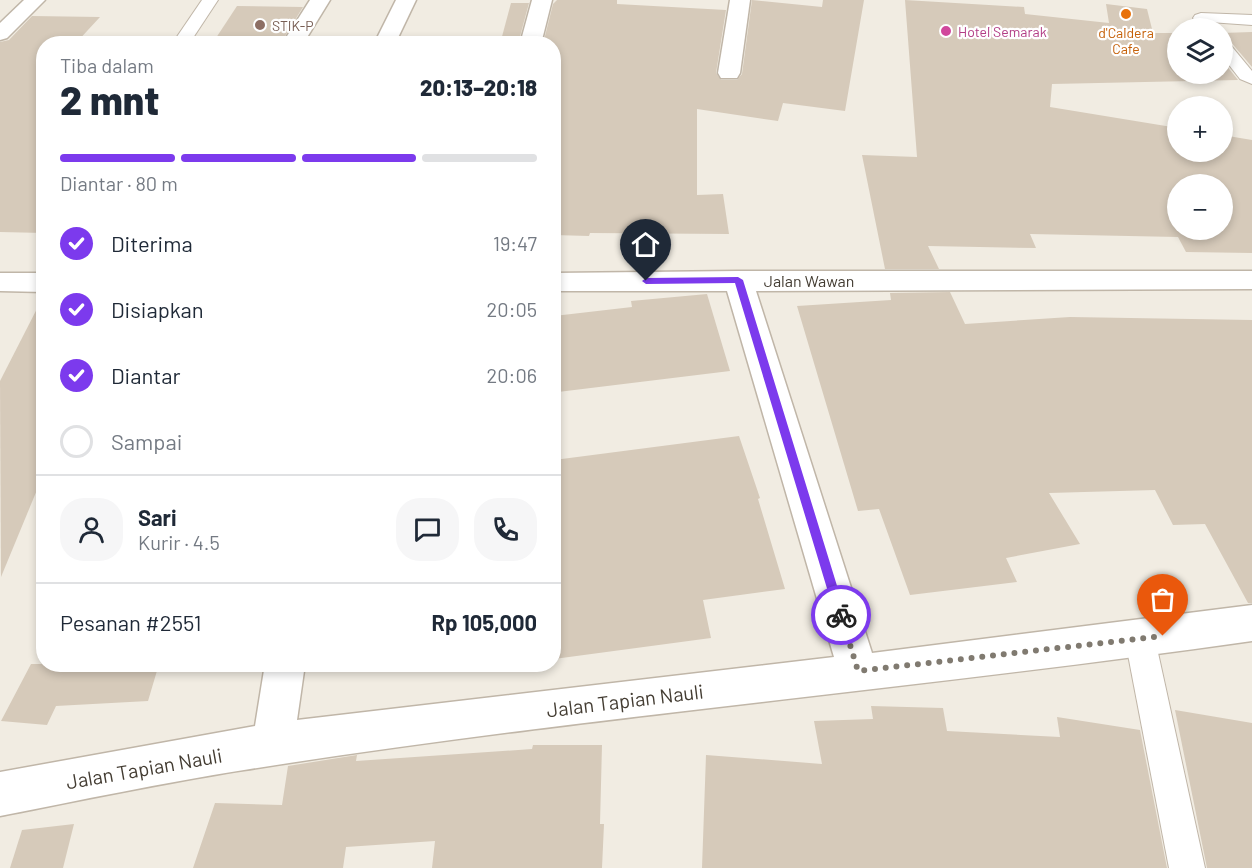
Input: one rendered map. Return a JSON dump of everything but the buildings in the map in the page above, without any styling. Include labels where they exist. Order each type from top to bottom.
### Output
[{"type":"street","points":[[0,34],[35,0]]},
{"type":"street","points":[[297,36],[320,0]]},
{"type":"street","points":[[388,36],[406,0]]},
{"type":"street","points":[[532,36],[542,0]]},
{"type":"street","points":[[729,73],[740,0]]},
{"type":"street","points":[[561,282],[738,280]]},
{"type":"street","name":"Jalan Wawan","points":[[858,671],[738,280],[1252,280]]},
{"type":"street","points":[[0,282],[36,283]]},
{"type":"street","name":"Jalan Tapian Nauli","points":[[0,794],[273,744],[858,671],[1140,639],[1252,622]]},
{"type":"street","points":[[273,744],[284,672]]},
{"type":"lane","points":[[185,36],[210,0]]},
{"type":"lane","points":[[1233,19],[1252,20]]},
{"type":"lane","points":[[1233,59],[1252,79]]},
{"type":"lane","points":[[1140,639],[1187,868]]},
{"type":"way so far","points":[[841,615],[858,671],[1163,636]]},
{"type":"place","name":"d'Caldera Cafe","points":[[1126,14]]},
{"type":"place","name":"STIK-P","points":[[260,25]]},
{"type":"place","name":"Hotel Semarak","points":[[946,31]]},
{"type":"route","points":[[646,281],[738,280],[841,615]]}]
